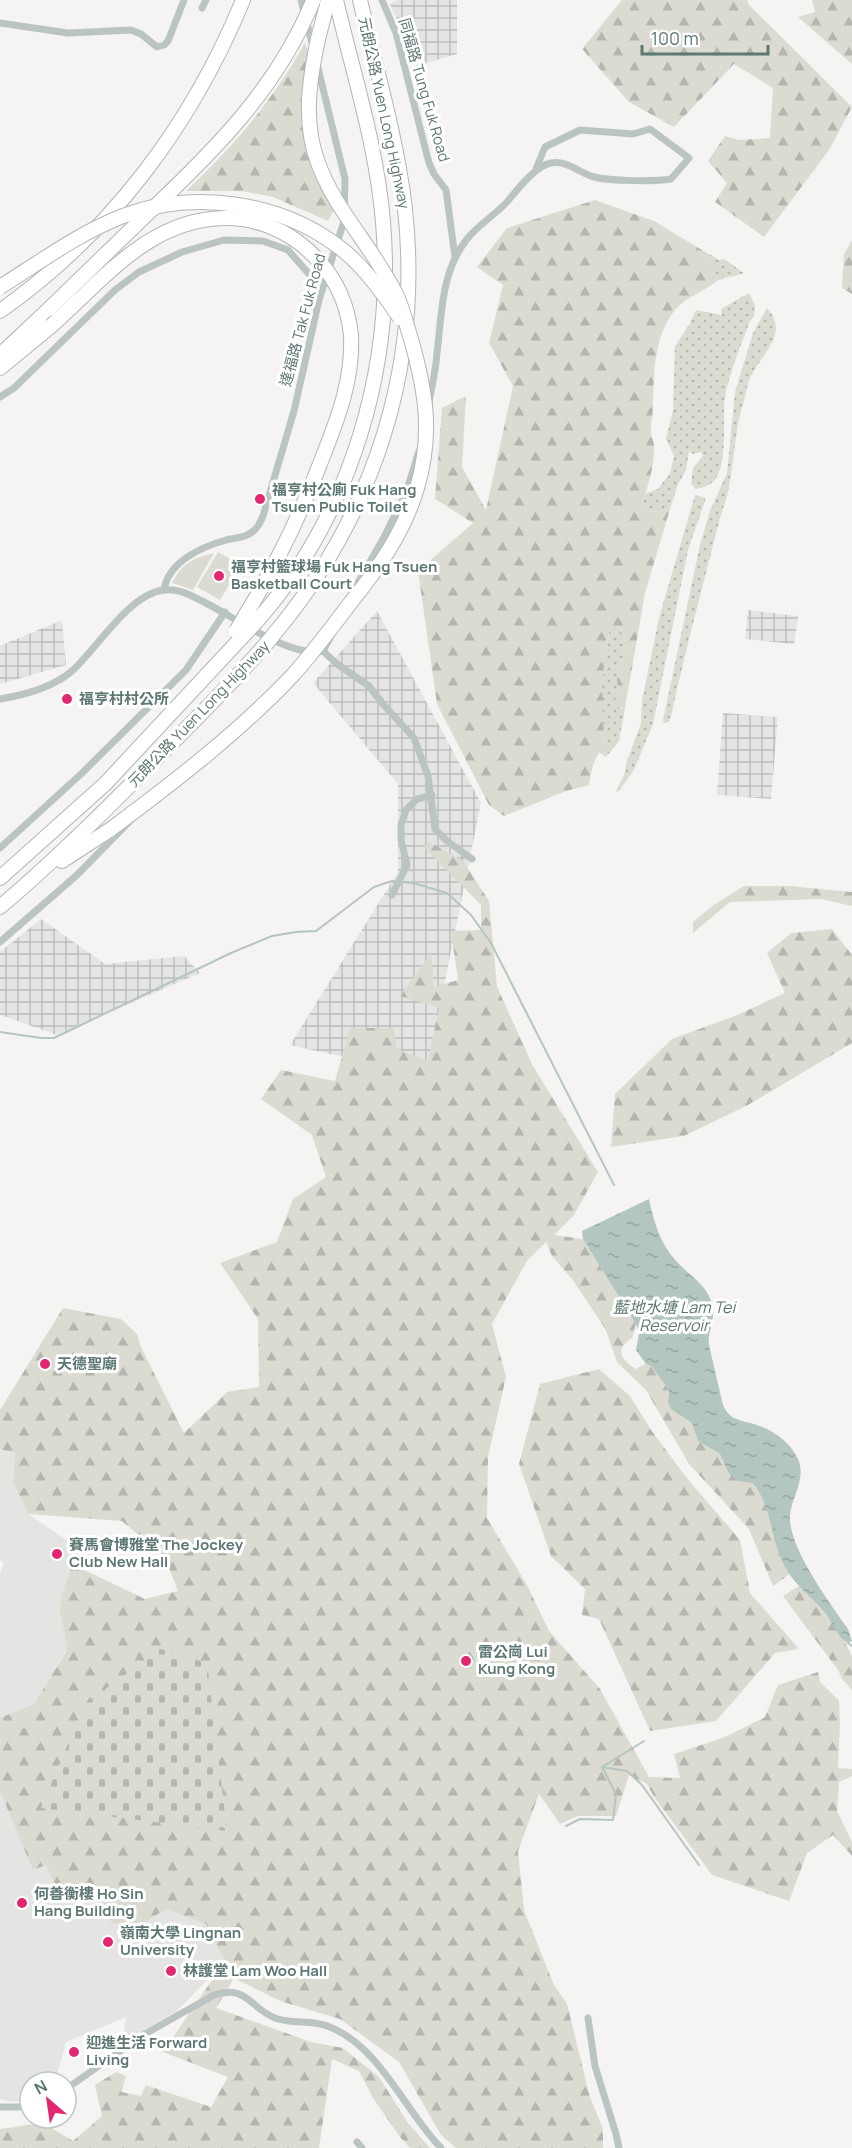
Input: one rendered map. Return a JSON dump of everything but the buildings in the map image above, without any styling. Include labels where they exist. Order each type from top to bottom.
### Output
[{"type":"highway","points":[[0,311],[34,286],[74,250],[104,221],[140,179],[198,95],[224,45],[243,0]]},
{"type":"highway","points":[[0,355],[189,174],[232,129],[272,78],[298,35],[313,0]]},
{"type":"highway","points":[[37,876],[111,829],[211,751],[291,676],[369,580],[405,521],[418,486],[426,439],[423,383],[408,330],[397,296],[376,259],[325,181],[313,149],[308,118],[309,86],[328,0]]},
{"type":"highway","name":"元朗公路 Yuen Long Highway","points":[[0,878],[105,784],[210,671],[250,619],[273,603],[299,566],[341,488],[368,409],[382,334],[386,280],[380,197],[336,0]]},
{"type":"highway","name":"元朗公路 Yuen Long Highway","points":[[0,908],[37,876],[230,685],[275,633],[318,576],[354,514],[393,405],[403,348],[408,282],[405,209],[393,140],[360,0]]},
{"type":"highway","points":[[0,287],[84,235],[122,217],[172,204],[201,202],[231,204],[286,218],[314,231],[338,247],[362,269],[408,330]]},
{"type":"highway","points":[[0,368],[51,326],[133,252],[169,230],[186,223],[206,219],[238,218],[258,223],[277,230],[301,244],[317,259],[334,281],[346,308],[351,335],[350,369],[336,421],[302,512],[260,592],[250,619]]},
{"type":"street","points":[[0,23],[68,33],[131,30],[141,34],[157,47],[168,41],[184,0]]},
{"type":"street","name":"達福路 Tak Fuk Road","points":[[164,590],[165,580],[170,572],[186,558],[206,547],[248,534],[261,522],[294,411],[319,300],[344,221],[345,179],[301,0]]},
{"type":"street","name":"同福路 Tung Fuk Road","points":[[382,0],[396,33],[429,163],[446,190],[455,257]]},
{"type":"street","points":[[323,651],[340,614],[406,494],[422,440],[448,273],[467,238],[502,207],[536,169],[545,147],[580,130],[633,135],[650,129],[689,158],[671,179],[658,181],[596,177],[567,164],[552,163],[536,169]]},
{"type":"street","points":[[0,398],[14,388],[115,290],[140,272],[182,252],[224,240],[263,241],[288,250],[317,284],[319,300]]},
{"type":"street","points":[[0,699],[35,691],[56,682],[72,671],[121,616],[150,595],[164,590],[186,592],[291,648],[315,653],[323,651]]},
{"type":"street","points":[[0,848],[81,774],[186,670],[225,612]]},
{"type":"street","points":[[323,651],[337,664],[369,686],[414,738],[420,750],[432,795],[435,829],[447,841],[472,858]]},
{"type":"street","points":[[392,895],[407,865],[401,840],[401,825],[406,810],[417,799],[432,795]]},
{"type":"street","points":[[0,942],[77,875],[148,802]]},
{"type":"street","points":[[78,2081],[165,2022],[214,1995],[234,1993],[250,1999],[275,2018],[322,2024],[353,2040],[373,2059],[424,2129],[441,2148]]},
{"type":"street","points":[[588,2018],[595,2066],[619,2148]]},
{"type":"street","points":[[0,2107],[18,2107]]},
{"type":"shaded area","points":[[397,0],[457,0],[457,54],[417,66],[390,4]]},
{"type":"shaded area","points":[[748,610],[798,616],[794,644],[745,639]]},
{"type":"shaded area","points":[[377,611],[481,803],[426,1075],[290,1045],[398,872],[398,784],[313,683]]},
{"type":"shaded area","points":[[62,620],[66,665],[0,684],[0,646]]},
{"type":"shaded area","points":[[723,713],[778,717],[771,799],[717,795]]},
{"type":"shaded area","points":[[41,919],[105,964],[184,956],[200,973],[57,1035],[0,1015],[0,952]]},
{"type":"shaded area","points":[[0,1449],[15,1452],[13,1482],[28,1514],[77,1547],[61,1596],[60,1609],[67,1649],[34,1704],[0,1718],[0,1573],[4,1563],[0,1560]]},
{"type":"shaded area","name":"嶺南大學 Lingnan University","points":[[0,1791],[34,1869],[46,1864],[159,1838],[226,1961],[176,2012],[123,2042],[126,2017],[66,2042],[58,2070],[18,2070],[18,2101],[0,2099]]},
{"type":"green space","points":[[622,0],[747,0],[749,5],[852,107],[829,150],[764,237],[715,202],[727,183],[708,161],[725,136],[739,140],[770,138],[773,88],[734,64],[674,127],[629,102],[582,49]]},
{"type":"green space","points":[[812,0],[852,0],[852,64],[798,17],[815,12]]},
{"type":"green space","points":[[305,43],[310,56],[301,99],[302,126],[313,169],[334,210],[328,221],[273,197],[242,191],[186,191],[221,157],[252,121]]},
{"type":"green space","points":[[595,200],[654,221],[707,253],[717,281],[675,310],[662,332],[656,357],[651,426],[654,445],[653,460],[642,504],[652,512],[670,509],[645,593],[625,708],[618,709],[614,701],[619,695],[617,680],[626,645],[620,628],[610,627],[603,686],[605,746],[598,754],[589,785],[566,791],[504,816],[489,805],[437,704],[418,571],[473,523],[435,499],[442,408],[466,396],[462,467],[486,510],[513,386],[489,343],[503,285],[477,267],[507,228]]},
{"type":"green space","points":[[852,240],[852,294],[842,288],[844,254]]},
{"type":"green space","points":[[707,253],[719,260],[724,259],[744,273],[717,281]]},
{"type":"green space","points":[[749,293],[755,305],[754,317],[743,338],[726,391],[724,448],[720,470],[712,483],[696,489],[691,484],[693,468],[703,456],[701,452],[693,454],[689,451],[686,470],[678,484],[670,509],[652,512],[642,504],[646,493],[658,489],[670,473],[674,456],[666,439],[673,410],[675,346],[696,310],[722,315],[721,309]]},
{"type":"green space","points":[[767,308],[774,319],[776,329],[774,339],[750,378],[747,388],[739,419],[727,496],[672,712],[669,722],[664,723],[700,545],[710,511],[727,473],[735,392],[753,333]]},
{"type":"green space","points":[[695,495],[706,498],[688,550],[653,724],[634,770],[618,792],[616,791],[624,775],[641,723],[642,701],[659,618]]},
{"type":"green space","name":"福亨村籃球場 Fuk Hang Tsuen Basketball Court","points":[[218,552],[241,565],[220,600],[197,587]]},
{"type":"green space","points":[[214,553],[193,590],[172,583],[180,570],[189,562]]},
{"type":"green space","points":[[610,627],[620,628],[626,645],[617,680],[618,709],[625,708],[619,741],[606,757],[599,752],[605,746],[601,703],[602,669]]},
{"type":"green space","points":[[429,842],[463,861],[489,901],[497,987],[533,1066],[598,1172],[574,1215],[554,1235],[583,1239],[636,1324],[632,1338],[621,1350],[623,1358],[635,1369],[646,1364],[651,1366],[669,1390],[668,1402],[680,1415],[692,1423],[698,1441],[720,1454],[728,1472],[756,1487],[767,1508],[780,1553],[790,1574],[773,1586],[749,1529],[689,1464],[646,1390],[617,1362],[606,1330],[572,1279],[552,1256],[546,1242],[527,1261],[492,1324],[506,1377],[488,1457],[487,1518],[527,1585],[549,1631],[600,1689],[649,1777],[680,1778],[674,1754],[725,1737],[765,1717],[778,1685],[818,1672],[820,1682],[839,1701],[838,1768],[852,1769],[852,1776],[839,1782],[837,1811],[852,1842],[852,1856],[833,1835],[807,1853],[789,1901],[712,1875],[654,1797],[647,1784],[629,1775],[616,1816],[578,1816],[560,1824],[539,1794],[518,1851],[524,1910],[554,1985],[567,2004],[590,2097],[603,2129],[603,2148],[456,2148],[441,2135],[399,2062],[340,2019],[280,2001],[234,1978],[216,2008],[311,2042],[343,2048],[379,2077],[408,2123],[430,2148],[410,2148],[373,2098],[359,2071],[332,2059],[319,2148],[0,2148],[0,2129],[18,2126],[18,2130],[55,2130],[73,2141],[102,2116],[95,2085],[116,2072],[126,2076],[121,2092],[141,2096],[146,2085],[211,2107],[228,2077],[163,2052],[225,1961],[206,1924],[166,1909],[134,1929],[111,1922],[96,1888],[71,1899],[62,1900],[46,1865],[33,1870],[0,1791],[0,1718],[34,1704],[67,1650],[60,1609],[61,1596],[72,1564],[145,1599],[178,1591],[165,1558],[122,1521],[28,1514],[13,1482],[15,1453],[0,1449],[0,1410],[63,1308],[121,1319],[137,1334],[141,1347],[184,1433],[227,1392],[259,1387],[258,1319],[220,1263],[277,1242],[293,1199],[326,1177],[312,1135],[261,1099],[281,1070],[335,1081],[350,1028],[394,1028],[397,1049],[428,1061],[439,1008],[400,996],[431,954],[434,987],[458,980],[451,931],[481,930],[481,905],[424,847]]},
{"type":"green space","points":[[744,886],[790,886],[852,892],[852,906],[821,899],[730,902],[693,933],[693,922],[715,904]]},
{"type":"green space","points":[[832,929],[852,955],[852,1043],[748,1105],[684,1136],[611,1147],[615,1094],[672,1039],[737,1015],[785,993],[767,953],[791,933]]},
{"type":"green space","points":[[599,1369],[630,1396],[651,1430],[686,1477],[740,1540],[750,1593],[799,1649],[775,1653],[716,1721],[650,1731],[599,1619],[582,1615],[585,1589],[551,1556],[519,1464],[540,1384]]},
{"type":"green space","points":[[799,1586],[828,1616],[845,1642],[852,1656],[852,1690],[783,1596]]},
{"type":"green space","points":[[160,1649],[207,1663],[227,1831],[41,1808],[85,1704]]},
{"type":"water","name":"藍地水塘 Lam Tei Reservoir","points":[[649,1199],[666,1248],[702,1286],[712,1303],[713,1316],[709,1345],[725,1409],[734,1418],[763,1427],[775,1434],[791,1448],[798,1459],[801,1474],[791,1509],[791,1529],[812,1575],[848,1629],[852,1641],[848,1643],[838,1634],[826,1614],[788,1572],[776,1546],[765,1506],[756,1487],[752,1483],[738,1481],[728,1472],[720,1454],[698,1441],[692,1423],[671,1409],[668,1402],[669,1390],[636,1350],[639,1333],[636,1324],[583,1239],[582,1231]]},
{"type":"waterway","points":[[0,1032],[54,1038],[231,953],[272,936],[316,931],[374,887],[392,881],[413,883],[447,893],[471,915],[491,943],[614,1185]]},
{"type":"waterway","points":[[848,1643],[852,1646]]},
{"type":"waterway","points":[[566,1826],[580,1819],[613,1820],[616,1794],[602,1767],[644,1741]]},
{"type":"waterway","points":[[602,1767],[627,1771],[642,1785],[699,1865]]},
{"type":"place","name":"福亨村公廁 Fuk Hang Tsuen Public Toilet","points":[[260,499]]},
{"type":"place","name":"福亨村籃球場 Fuk Hang Tsuen Basketball Court","points":[[219,576]]},
{"type":"place","name":"福亨村村公所","points":[[67,699]]},
{"type":"place","name":"天德聖廟","points":[[45,1364]]},
{"type":"place","name":"賽馬會博雅堂 The Jockey Club New Hall","points":[[57,1554]]},
{"type":"place","name":"雷公崗 Lui Kung Kong","points":[[466,1661]]},
{"type":"place","name":"何善衡樓 Ho Sin Hang Building","points":[[22,1903]]},
{"type":"place","name":"嶺南大學 Lingnan University","points":[[108,1942]]},
{"type":"place","name":"林護堂 Lam Woo Hall","points":[[171,1971]]},
{"type":"place","name":"迎進生活 Forward Living","points":[[74,2052]]}]
